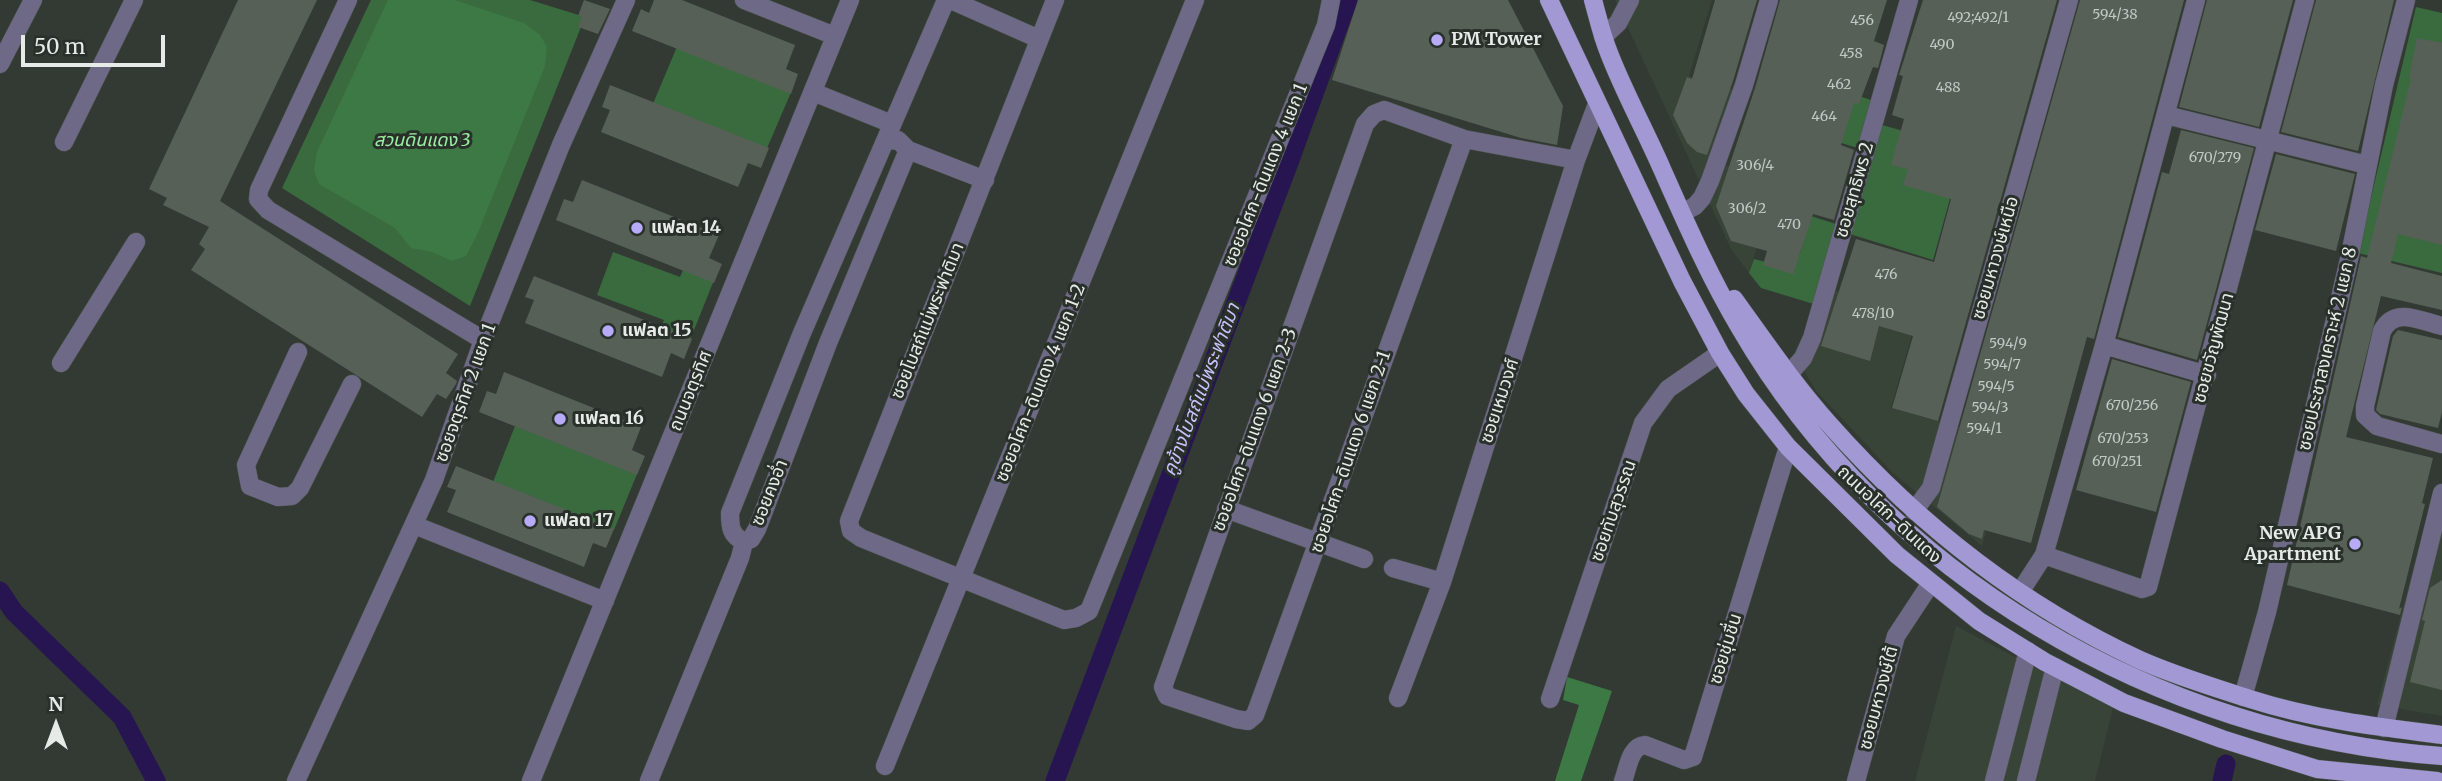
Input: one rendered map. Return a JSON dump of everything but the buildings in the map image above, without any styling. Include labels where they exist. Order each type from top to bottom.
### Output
[{"type":"main road","name":"ถนนอโศก-ดินแดง","points":[[1549,0],[1720,354],[1746,394],[1787,447],[1897,555],[1979,621],[2055,667],[2124,703],[2222,739],[2317,769],[2437,781]]},
{"type":"main road","points":[[1581,0],[1603,41]]},
{"type":"main road","name":"ถนนอโศก-ดินแดง","points":[[1593,0],[1603,41],[1682,213],[1740,329],[1777,385],[1820,441],[1916,540],[1969,583],[2023,619],[2088,655],[2174,693],[2284,732],[2413,754],[2442,756]]},
{"type":"main road","name":"ถนนอโศก-ดินแดง","points":[[1703,257],[1830,425],[1914,511],[1968,555],[2020,592],[2078,629],[2142,660],[2243,696],[2319,716],[2442,735]]},
{"type":"street","points":[[0,64],[33,0]]},
{"type":"street","points":[[64,142],[134,0]]},
{"type":"street","points":[[348,0],[258,190],[258,199],[268,210],[483,340]]},
{"type":"street","points":[[744,0],[835,36]]},
{"type":"street","name":"ถนนจตุรทิศ","points":[[531,781],[850,0]]},
{"type":"street","points":[[948,0],[1039,39]]},
{"type":"street","name":"ซอยคงอ่ำ","points":[[908,150],[828,343],[757,529],[751,539],[744,542],[734,537],[730,527],[730,513],[802,333],[948,0]]},
{"type":"street","name":"ซอยโบสถ์แม่พระฟาติมา","points":[[962,578],[861,538],[851,531],[849,521],[1055,0]]},
{"type":"street","name":"ซอยอโศก-ดินแดง 4 แยก 1-2","points":[[885,766],[1195,0]]},
{"type":"street","name":"ซอยอโศก-ดินแดง 4 แยก 1","points":[[962,578],[1064,620],[1076,618],[1089,611],[1326,25],[1331,0]]},
{"type":"street","points":[[1603,41],[1618,23],[1630,0]]},
{"type":"street","points":[[1682,213],[1695,206],[1702,198],[1710,181],[1744,85],[1769,0]]},
{"type":"street","name":"ซอยสุทธิพร 2","points":[[1789,374],[1803,358],[1812,338],[1909,0]]},
{"type":"street","name":"ซอยมหาวงษ์เหนือ","points":[[1914,511],[1931,488],[2069,0]]},
{"type":"street","points":[[2020,592],[2044,555],[2104,345],[2196,0]]},
{"type":"street","name":"ซอยขวัญพัฒนา","points":[[2044,555],[2142,589],[2148,587],[2207,375],[2305,0]]},
{"type":"street","name":"ซอยประชาสงเคราะห์ 2 แยก 8","points":[[2243,696],[2267,612],[2406,0]]},
{"type":"street","name":"ซอยจตุรทิศ 2 แยก 1","points":[[296,781],[445,452],[483,340],[620,1]]},
{"type":"street","points":[[813,92],[892,124]]},
{"type":"street","name":"ซอยเหมวงศ์","points":[[1398,698],[1442,582],[1576,160],[1597,104]]},
{"type":"street","name":"ซอยอโศก-ดินแดง 6 แยก 2-3","points":[[1207,709],[1167,696],[1163,687],[1365,124],[1374,114],[1384,110],[1464,139]]},
{"type":"street","points":[[2166,115],[2367,165]]},
{"type":"street","points":[[1464,139],[1576,160]]},
{"type":"street","name":"ซอยอโศก-ดินแดง 6 แยก 2-1","points":[[1207,709],[1248,721],[1255,715],[1464,139]]},
{"type":"street","points":[[885,141],[898,140],[908,150],[985,180]]},
{"type":"street","points":[[61,363],[136,242]]},
{"type":"street","points":[[2442,326],[2403,316],[2394,317],[2387,322],[2382,331],[2365,406],[2365,415],[2378,426],[2442,444]]},
{"type":"street","points":[[802,333],[828,343]]},
{"type":"street","points":[[2104,345],[2207,375]]},
{"type":"street","points":[[298,352],[246,465],[250,486],[278,496],[292,496],[300,488],[352,384]]},
{"type":"street","name":"ซอยทับสุวรรณ","points":[[1550,699],[1643,424],[1668,389],[1720,354]]},
{"type":"street","name":"ซอยชุ่มชื่น","points":[[1623,781],[1634,749],[1639,746],[1646,745],[1684,760],[1693,757],[1787,447]]},
{"type":"street","points":[[2384,728],[2442,493]]},
{"type":"street","points":[[1226,509],[1364,559]]},
{"type":"street","points":[[414,525],[605,601]]},
{"type":"street","points":[[649,781],[740,558],[744,542]]},
{"type":"street","points":[[1393,568],[1442,582]]},
{"type":"street","name":"ซอยมหาวงษ์ใต้","points":[[1856,781],[1896,636],[1931,583]]},
{"type":"street","points":[[1994,781],[2028,651]]},
{"type":"street","points":[[2026,781],[2055,667]]},
{"type":"shaded area","points":[[1615,0],[1712,0],[1689,76],[1748,94],[1726,165],[1778,180],[1749,273],[1731,249]]},
{"type":"shaded area","points":[[1834,290],[1918,314],[1891,408],[2011,441],[1982,546],[1893,473],[1816,391],[1803,369]]},
{"type":"shaded area","points":[[2428,512],[2442,516],[2442,716],[2377,705]]},
{"type":"shaded area","points":[[1956,626],[2113,708],[2095,781],[1915,781]]},
{"type":"green space","name":"สวนดินแดง 3","points":[[371,0],[530,0],[585,17],[470,306],[282,188]]},
{"type":"green space","name":"สวนดินแดง 3","points":[[388,0],[455,0],[524,23],[540,35],[547,47],[545,66],[477,235],[466,256],[452,261],[432,252],[411,248],[395,228],[319,184],[314,171],[317,152]]},
{"type":"green space","points":[[2416,7],[2442,13],[2442,273],[2358,253]]},
{"type":"green space","points":[[679,42],[792,90],[765,153],[652,106]]},
{"type":"green space","points":[[1853,94],[1874,101],[1861,149],[1838,142]]},
{"type":"green space","points":[[1882,125],[1918,135],[1951,195],[1933,260],[1850,234]]},
{"type":"green space","points":[[1811,216],[1839,225],[1817,305],[1761,288],[1749,273],[1754,259],[1792,269],[1800,253]]},
{"type":"green space","points":[[613,252],[680,277],[684,268],[714,280],[690,340],[660,329],[664,320],[597,295]]},
{"type":"green space","points":[[515,426],[637,474],[614,530],[493,482]]},
{"type":"green space","points":[[1567,677],[1612,691],[1581,781],[1555,781],[1579,705],[1563,700]]},
{"type":"waterway","name":"คูข้างโบสถ์แม่พระฟาติมา","points":[[1055,781],[1348,0]]},
{"type":"waterway","points":[[0,591],[14,612],[122,717],[156,781]]},
{"type":"waterway","points":[[2222,781],[2226,764]]},
{"type":"place","name":"PM Tower","points":[[1437,40]]},
{"type":"place","name":"แฟลต 14","points":[[637,228]]},
{"type":"place","name":"แฟลต 15","points":[[608,331]]},
{"type":"place","name":"แฟลต 16","points":[[560,419]]},
{"type":"place","name":"แฟลต 17","points":[[530,521]]},
{"type":"place","name":"New APG Apartment","points":[[2355,544]]}]
